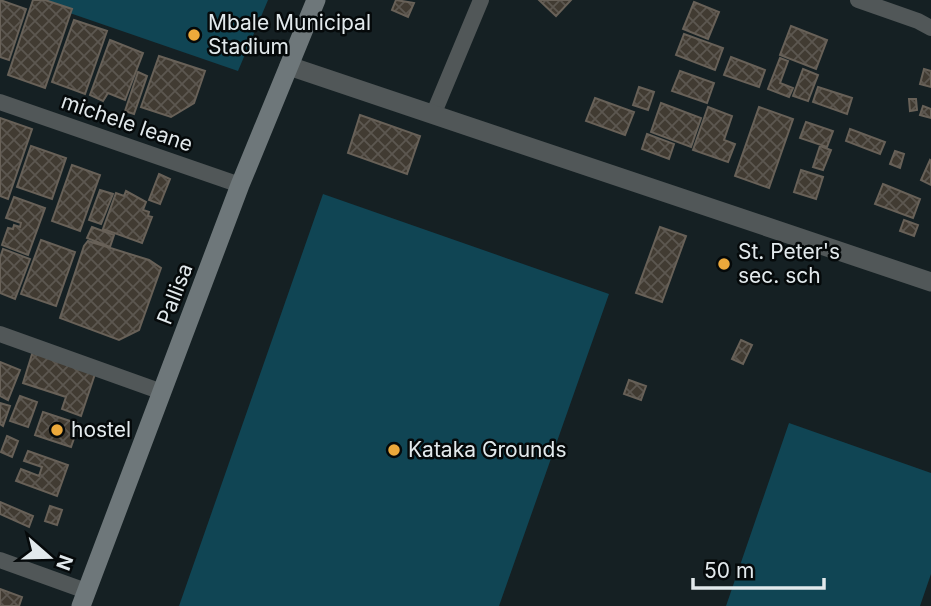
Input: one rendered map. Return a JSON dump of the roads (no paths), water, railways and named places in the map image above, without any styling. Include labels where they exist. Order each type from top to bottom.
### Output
[{"type":"main road","name":"Pallisa","points":[[83,598],[240,185],[316,0]]},
{"type":"street","points":[[433,115],[481,0]]},
{"type":"street","points":[[858,0],[931,28]]},
{"type":"street","points":[[289,66],[931,282]]},
{"type":"street","name":"michele leane","points":[[0,102],[240,185]]},
{"type":"street","points":[[0,334],[162,392]]},
{"type":"street","points":[[0,560],[83,598]]},
{"type":"place","name":"Mbale Municipal Stadium","points":[[194,35]]},
{"type":"place","name":"St. Peter's sec. sch","points":[[724,264]]},
{"type":"place","name":"hostel","points":[[57,430]]},
{"type":"place","name":"Kataka Grounds","points":[[394,450]]}]
